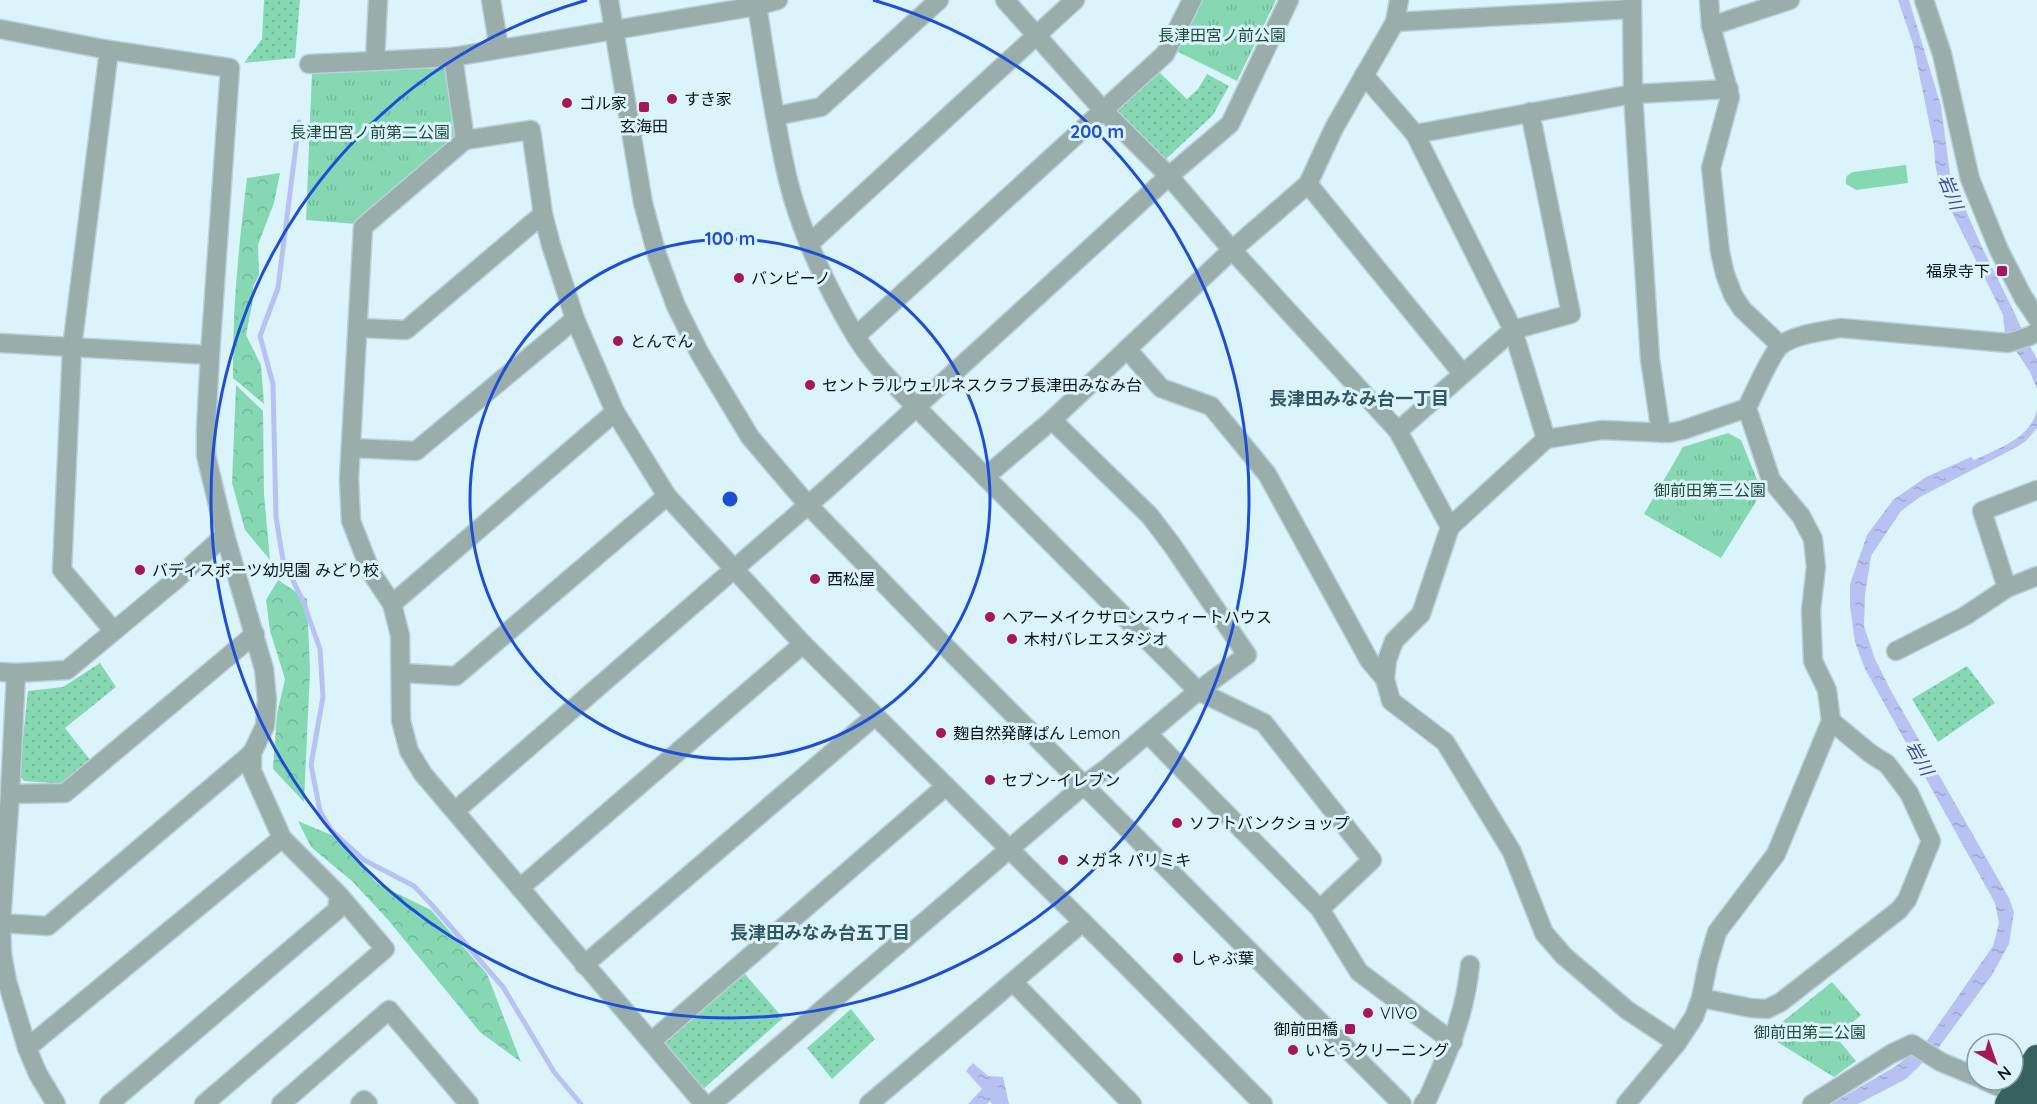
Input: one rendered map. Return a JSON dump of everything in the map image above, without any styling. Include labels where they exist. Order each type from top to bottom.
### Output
[{"type":"highway","points":[[2023,1099],[2037,1058]]},
{"type":"street","points":[[375,61],[378,0]]},
{"type":"street","points":[[491,0],[499,48]]},
{"type":"street","points":[[609,0],[643,203],[657,255],[676,306],[711,374],[750,437],[808,505],[1402,1104]]},
{"type":"street","points":[[309,64],[453,57],[778,0]]},
{"type":"street","points":[[775,116],[821,107],[939,0]]},
{"type":"street","points":[[1005,0],[1102,110],[1168,176],[1232,250],[1398,431],[1450,526]]},
{"type":"street","points":[[809,244],[1075,0]]},
{"type":"street","points":[[856,336],[1165,54],[1192,0]]},
{"type":"street","points":[[454,812],[808,505],[917,408],[1168,176],[1230,124],[1289,0]]},
{"type":"street","points":[[985,477],[1052,420],[1232,250],[1308,184],[1334,128],[1395,22],[1399,0]]},
{"type":"street","points":[[1709,0],[1711,26],[1730,89],[1730,97],[1711,168],[1720,252],[1733,295],[1742,309],[1780,345]]},
{"type":"street","points":[[1711,26],[1790,0]]},
{"type":"street","points":[[1924,0],[1942,54],[1970,179],[1999,250],[2023,297],[2037,318]]},
{"type":"street","points":[[756,3],[775,116],[789,182],[809,244],[856,336],[886,375],[917,408],[1198,690],[1264,723],[1372,860],[1320,909]]},
{"type":"street","points":[[1395,22],[1632,4],[1633,94],[1650,359],[1661,433]]},
{"type":"street","points":[[0,29],[109,50],[230,69],[210,355],[206,455],[225,535],[264,669],[267,699],[265,726],[252,753],[48,926],[1,923]]},
{"type":"street","points":[[109,50],[72,348],[62,570],[113,630]]},
{"type":"street","points":[[453,57],[465,140]]},
{"type":"street","points":[[1364,75],[1415,134],[1513,330],[1546,439]]},
{"type":"street","points":[[1415,134],[1633,94],[1730,89]]},
{"type":"street","points":[[1398,431],[1513,330],[1571,314],[1530,112]]},
{"type":"street","points":[[704,1104],[454,812],[423,774],[409,751],[401,721],[400,635],[392,604],[371,572],[351,521],[349,479],[363,227],[465,140],[531,130],[543,214],[575,319],[615,412],[668,496],[803,644],[1263,1104]]},
{"type":"street","points":[[1308,184],[1462,373]]},
{"type":"street","points":[[358,328],[406,330],[543,214]]},
{"type":"street","points":[[351,448],[416,451],[575,319]]},
{"type":"street","points":[[1677,1043],[1628,1010],[1564,956],[1544,933],[1512,852],[1445,742],[1391,701],[1385,679],[1387,660],[1394,641],[1421,614],[1450,526],[1546,439],[1602,430],[1661,433],[1683,430],[1747,408],[1780,345],[1815,332],[1841,328],[2008,344],[2034,334]]},
{"type":"street","points":[[0,343],[210,355]]},
{"type":"street","points":[[1127,349],[1161,388],[1211,406],[1267,474],[1368,660],[1385,679]]},
{"type":"street","points":[[1626,1104],[1677,1043],[1694,1017],[1717,932],[1776,854],[1831,721],[1827,690],[1813,661],[1811,610],[1816,567],[1813,539],[1801,516],[1771,480],[1747,408]]},
{"type":"street","points":[[392,604],[615,412]]},
{"type":"street","points":[[712,1104],[1084,785],[1198,690],[1247,656],[1150,516],[1052,420]]},
{"type":"street","points":[[2007,588],[1982,512],[2037,490]]},
{"type":"street","points":[[402,673],[456,676],[668,496]]},
{"type":"street","points":[[56,1104],[38,1074],[27,1048],[7,981],[2,954],[1,923],[10,794],[8,673],[67,670],[173,582],[225,535]]},
{"type":"street","points":[[1896,651],[1965,616],[2007,588],[2037,576]]},
{"type":"street","points":[[10,794],[65,793],[255,634]]},
{"type":"street","points":[[520,888],[803,644]]},
{"type":"street","points":[[584,964],[875,716]]},
{"type":"street","points":[[1701,998],[1767,1009],[1781,1002],[1899,910],[1907,900],[1931,841],[1909,793],[1887,764],[1871,754],[1831,721]]},
{"type":"street","points":[[1148,734],[1320,909],[1359,972],[1453,1042]]},
{"type":"street","points":[[204,1104],[385,949],[339,895],[282,838],[252,771],[252,753]]},
{"type":"street","points":[[652,1041],[946,786]]},
{"type":"street","points":[[27,1048],[282,838]]},
{"type":"street","points":[[109,1104],[337,909],[339,895]]},
{"type":"street","points":[[869,1104],[1083,922]]},
{"type":"street","points":[[1423,1104],[1428,1098],[1453,1042],[1467,993],[1470,965]]},
{"type":"street","points":[[1014,983],[1132,1104]]},
{"type":"street","points":[[281,1104],[389,1010],[469,1104]]},
{"type":"street","points":[[1812,1104],[1891,1054],[1912,1044],[1938,1061],[1965,1072]]},
{"type":"street","points":[[2008,1092],[2023,1099]]},
{"type":"street","points":[[360,1104],[364,1100],[368,1104]]},
{"type":"green space","points":[[264,0],[300,0],[295,58],[244,63],[262,39]]},
{"type":"green space","name":"長津田宮ノ前公園","points":[[1201,0],[1276,0],[1237,81],[1172,49]]},
{"type":"green space","name":"長津田宮ノ前第二公園","points":[[445,68],[451,73],[458,131],[455,141],[356,224],[306,220],[312,72]]},
{"type":"green space","points":[[1159,72],[1187,99],[1198,89],[1207,74],[1229,86],[1213,115],[1165,160],[1117,110]]},
{"type":"green space","points":[[1906,165],[1908,183],[1856,190],[1846,184],[1847,176],[1853,172]]},
{"type":"green space","points":[[280,173],[274,203],[258,245],[259,275],[253,286],[253,300],[246,335],[261,365],[264,404],[233,378],[235,302],[247,178]]},
{"type":"green space","points":[[236,385],[263,411],[264,494],[270,560],[245,530],[232,483]]},
{"type":"green space","name":"御前田第三公園","points":[[1728,433],[1741,440],[1762,492],[1721,558],[1644,514],[1683,447]]},
{"type":"green space","points":[[278,580],[307,599],[310,670],[304,802],[273,769],[277,714],[285,679],[270,631],[266,600]]},
{"type":"green space","points":[[100,663],[116,687],[65,728],[91,761],[64,784],[24,781],[19,775],[28,691],[63,687]]},
{"type":"green space","points":[[1967,666],[1995,703],[1938,742],[1912,699]]},
{"type":"green space","points":[[298,821],[334,836],[378,884],[431,910],[487,974],[521,1062],[480,1032],[389,921],[353,882],[311,847]]},
{"type":"green space","points":[[744,973],[783,1018],[701,1091],[660,1044]]},
{"type":"green space","name":"御前田第二公園","points":[[1832,982],[1861,1015],[1836,1037],[1856,1061],[1834,1077],[1766,1035]]},
{"type":"green space","points":[[851,1009],[875,1039],[832,1079],[807,1048]]},
{"type":"water","name":"岩川","points":[[1898,0],[1909,0],[1941,106],[1950,174],[1981,245],[2037,359],[2037,389],[2030,372],[2005,334],[2003,315],[1939,186],[1934,146],[1913,44]]},
{"type":"water","name":"岩川","points":[[2037,410],[2037,428],[2026,441],[1920,497],[1901,511],[1871,556],[1865,595],[1864,626],[1875,659],[2009,898],[2014,912],[2009,944],[1992,975],[1939,1047],[1906,1079],[1858,1104],[1831,1104],[1896,1066],[1926,1042],[1993,946],[1999,923],[1995,903],[1865,669],[1855,642],[1850,606],[1850,584],[1867,535],[1893,500],[1926,477],[1971,457],[1974,460],[2012,442],[2027,428]]},
{"type":"water","points":[[973,1063],[988,1076],[1003,1077],[1009,1104],[992,1104],[990,1101],[987,1104],[968,1104],[982,1089],[966,1071]]},
{"type":"waterway","points":[[299,122],[278,288],[260,336],[273,384],[276,517],[283,560],[303,601],[320,649],[323,697],[311,765],[320,811],[331,830],[364,860],[414,886],[431,904],[503,987],[554,1072],[581,1104]]},
{"type":"place","name":"すき家","points":[[672,99]]},
{"type":"place","name":"ゴル家","points":[[567,103]]},
{"type":"place","name":"玄海田","points":[[644,107]]},
{"type":"place","name":"福泉寺下","points":[[2002,271]]},
{"type":"place","name":"バンビーノ","points":[[739,278]]},
{"type":"place","name":"とんでん","points":[[618,341]]},
{"type":"place","name":"セントラルウェルネスクラブ長津田みなみ台","points":[[810,385]]},
{"type":"place","name":"バディスポーツ幼児園 みどり校","points":[[140,570]]},
{"type":"place","name":"西松屋","points":[[815,579]]},
{"type":"place","name":"ヘアーメイクサロンスウィートハウス","points":[[990,617]]},
{"type":"place","name":"木村バレエスタジオ","points":[[1012,639]]},
{"type":"place","name":"麹自然発酵ぱん Lemon","points":[[941,733]]},
{"type":"place","name":"セブン-イレブン","points":[[990,780]]},
{"type":"place","name":"ソフトバンクショップ","points":[[1177,823]]},
{"type":"place","name":"メガネ パリミキ","points":[[1063,860]]},
{"type":"place","name":"しゃぶ葉","points":[[1178,958]]},
{"type":"place","name":"VIVO","points":[[1368,1013]]},
{"type":"place","name":"御前田橋","points":[[1350,1029]]},
{"type":"place","name":"いとうクリーニング","points":[[1293,1050]]},
{"type":"district","name":"長津田みなみ台一丁目","points":[[1359,398]]},
{"type":"district","name":"長津田みなみ台五丁目","points":[[820,932]]}]
